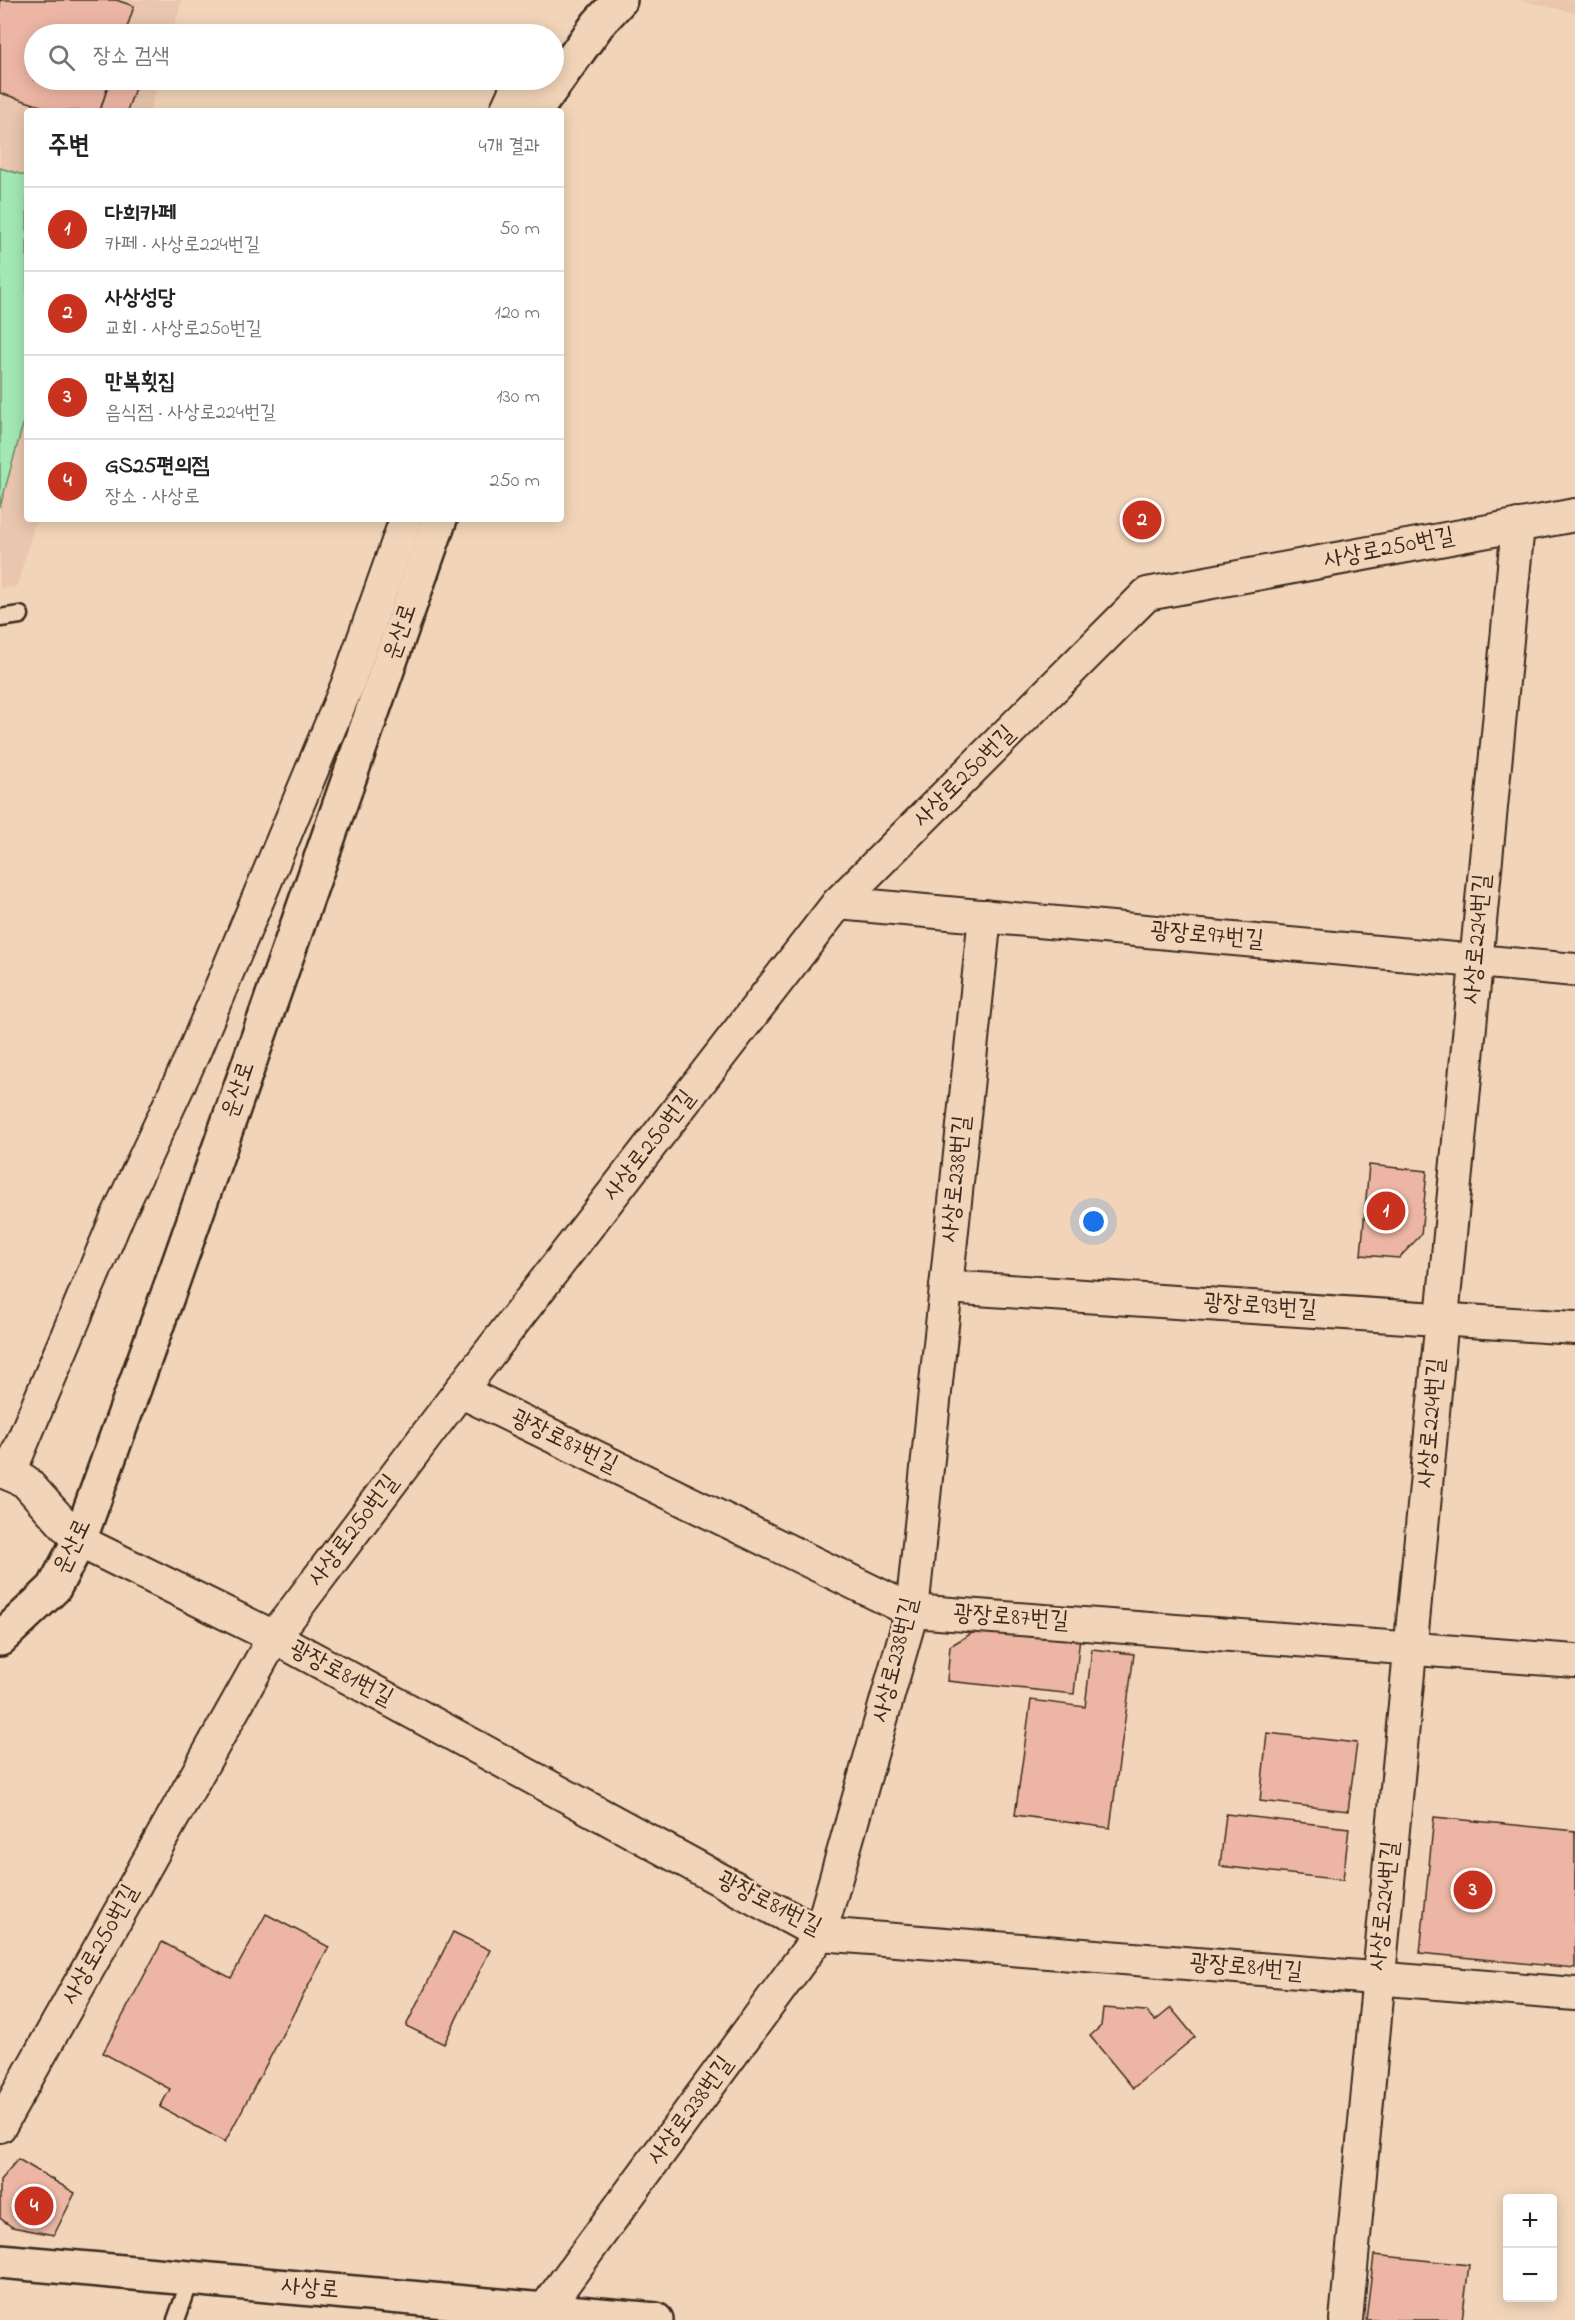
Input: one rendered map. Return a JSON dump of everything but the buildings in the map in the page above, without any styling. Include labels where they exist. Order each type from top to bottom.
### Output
[{"type":"main road","points":[[564,58],[620,0]]},
{"type":"main road","points":[[519,102],[531,90]]},
{"type":"main road","name":"운산로","points":[[0,1639],[54,1588],[79,1541],[180,1261],[439,522]]},
{"type":"main road","name":"사상로","points":[[0,2261],[656,2320]]},
{"type":"street","name":"사상로250번길","points":[[0,2126],[274,1637],[460,1391],[838,903],[1147,594],[1575,515]]},
{"type":"street","points":[[79,1541],[26,1481],[4,1472],[118,1215],[193,1054],[347,686],[405,522]]},
{"type":"street","name":"사상로224번길","points":[[1346,2320],[1518,525]]},
{"type":"street","name":"광장로97번길","points":[[838,903],[1575,970]]},
{"type":"street","name":"사상로238번길","points":[[545,2309],[820,1934],[912,1611],[985,916]]},
{"type":"street","name":"광장로93번길","points":[[946,1287],[1575,1328]]},
{"type":"street","name":"광장로87번길","points":[[460,1391],[912,1611],[1575,1661]]},
{"type":"street","name":"광장로81번길","points":[[79,1541],[274,1637],[820,1934],[1575,1994]]},
{"type":"lane","points":[[0,618],[20,615]]},
{"type":"lane","points":[[176,2320],[191,2278]]},
{"type":"shaded area","points":[[0,0],[182,0],[175,24],[24,24],[24,90],[156,90],[151,108],[24,108],[24,522],[35,522],[17,586],[0,589]]},
{"type":"shaded area","points":[[1520,0],[1575,0],[1575,13]]},
{"type":"green space","points":[[0,168],[24,175],[24,421],[0,507]]},
{"type":"place","name":"사상성당","points":[[1142,520]]},
{"type":"place","name":"다희카페","points":[[1386,1211]]},
{"type":"place","name":"만복횟집","points":[[1473,1890]]},
{"type":"place","name":"GS25편의점","points":[[34,2206]]}]
